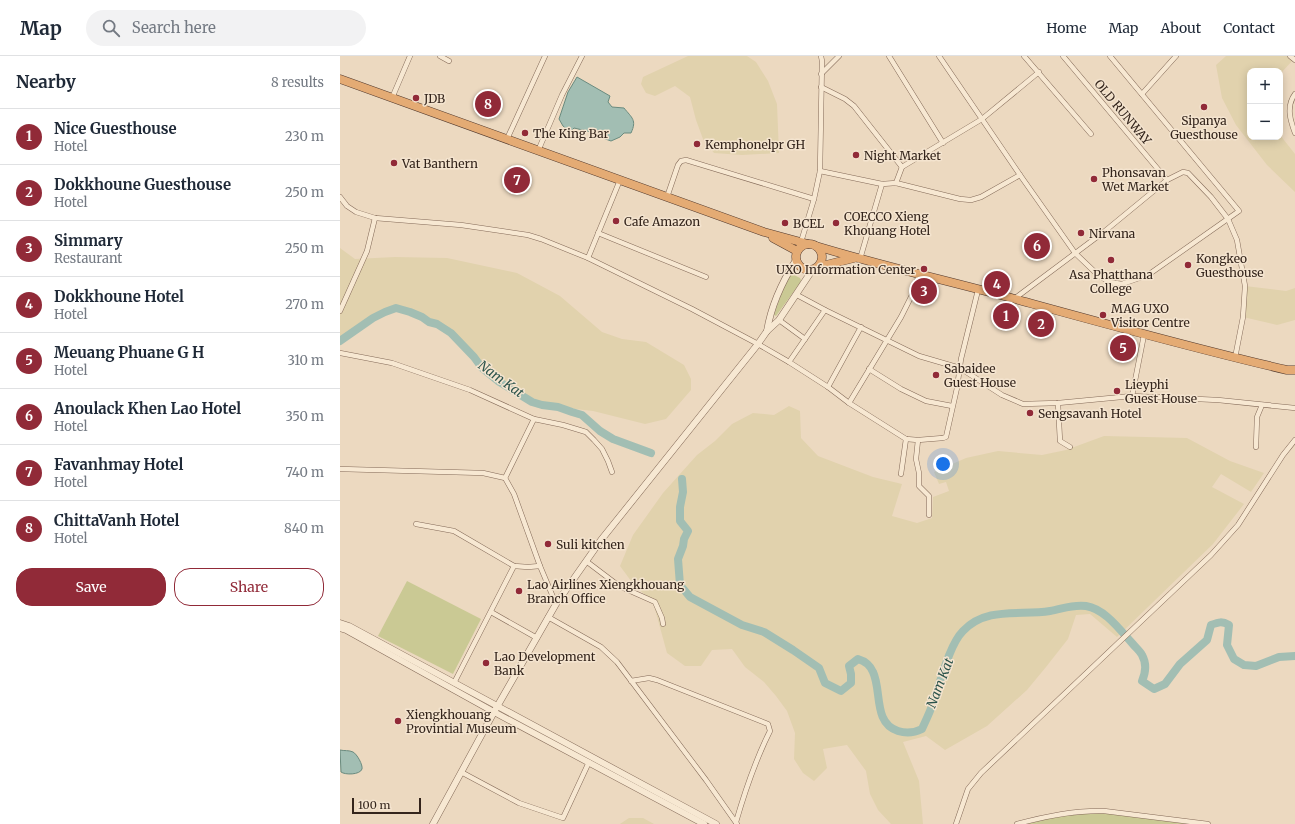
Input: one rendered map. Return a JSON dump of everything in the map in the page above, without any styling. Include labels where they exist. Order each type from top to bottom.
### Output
[{"type":"highway","points":[[340,79],[764,232],[858,259],[1014,299],[1144,335],[1292,371]]},
{"type":"highway","points":[[764,232],[797,251]]},
{"type":"highway","points":[[816,268],[822,262],[820,250],[809,244],[801,247],[797,251],[796,260],[801,268],[807,270],[858,259]]},
{"type":"street","points":[[392,98],[410,56]]},
{"type":"street","points":[[440,56],[449,61]]},
{"type":"street","points":[[507,139],[545,56]]},
{"type":"street","points":[[538,150],[562,95],[582,56]]},
{"type":"street","points":[[809,244],[814,199],[820,171],[821,56]]},
{"type":"street","points":[[821,74],[839,56]]},
{"type":"street","points":[[889,56],[944,143]]},
{"type":"street","points":[[939,56],[1075,253],[1098,275],[1109,282],[1122,284],[1148,276],[1239,211],[1113,57]]},
{"type":"street","points":[[1024,56],[1091,134]]},
{"type":"street","name":"OLD RUNWAY","points":[[1063,56],[1167,180]]},
{"type":"street","points":[[1142,94],[1176,56]]},
{"type":"street","points":[[1290,56],[1295,60]]},
{"type":"street","points":[[896,183],[902,166],[944,143],[982,119],[1038,72]]},
{"type":"street","points":[[821,87],[845,99],[854,106],[902,166]]},
{"type":"street","points":[[1295,94],[1292,98],[1290,108],[1290,120],[1295,133]]},
{"type":"street","points":[[667,197],[678,165],[681,161],[686,160],[814,199]]},
{"type":"street","points":[[820,171],[882,184],[896,183],[960,199],[971,200],[981,197],[1020,175]]},
{"type":"street","points":[[1014,299],[1105,231],[1167,180],[1183,172],[1188,173],[1211,197],[1228,219],[1237,240],[1245,286],[1243,317],[1235,358]]},
{"type":"street","points":[[588,258],[620,180]]},
{"type":"street","points":[[858,259],[882,184]]},
{"type":"street","points":[[340,196],[347,206],[356,212],[376,218],[461,225],[528,235],[588,258],[692,309],[758,344],[789,362],[848,402],[906,438],[918,440],[946,437],[957,388],[961,359],[978,290]]},
{"type":"street","points":[[340,311],[367,251],[376,218]]},
{"type":"street","points":[[598,234],[706,277]]},
{"type":"street","points":[[767,331],[770,313],[787,273],[796,260]]},
{"type":"street","points":[[434,824],[461,772],[556,604],[601,540],[767,331],[779,320],[816,268]]},
{"type":"street","points":[[848,402],[909,300],[919,274]]},
{"type":"street","points":[[797,295],[919,356],[960,368],[1010,399],[1023,404],[1058,403],[1132,396],[1218,400],[1295,408]]},
{"type":"street","points":[[789,362],[825,310]]},
{"type":"street","points":[[779,320],[805,339]]},
{"type":"street","points":[[828,387],[861,327]]},
{"type":"street","points":[[1132,396],[1144,335]]},
{"type":"street","points":[[340,353],[392,363],[470,390],[534,420],[564,425],[586,432],[602,449],[612,472]]},
{"type":"street","points":[[869,369],[901,389],[926,401],[952,406]]},
{"type":"street","points":[[1058,403],[1060,441],[1070,447]]},
{"type":"street","points":[[1256,447],[1257,417],[1262,405]]},
{"type":"street","points":[[505,478],[534,420]]},
{"type":"street","points":[[901,474],[906,438]]},
{"type":"street","points":[[918,440],[916,459],[919,473],[919,486],[929,496],[929,515]]},
{"type":"street","points":[[956,824],[968,789],[981,773],[1211,555],[1238,525],[1283,455],[1295,440]]},
{"type":"street","points":[[340,469],[482,473],[505,478],[514,494],[540,566],[556,604]]},
{"type":"street","points":[[416,524],[454,531],[514,566],[540,566]]},
{"type":"street","points":[[586,561],[619,586],[655,602],[663,624]]},
{"type":"street","points":[[454,683],[514,566]]},
{"type":"street","points":[[491,612],[537,638]]},
{"type":"street","points":[[548,618],[601,648],[617,662],[737,823]]},
{"type":"street","points":[[340,623],[349,626],[454,683],[588,762],[704,824]]},
{"type":"street","points":[[340,628],[716,824]]},
{"type":"street","points":[[631,680],[649,678],[657,680],[768,724],[770,731],[750,778],[737,823]]},
{"type":"street","points":[[461,772],[519,804],[563,818],[588,762]]},
{"type":"street","points":[[1017,824],[1061,813],[1088,810],[1208,824]]},
{"type":"shaded area","points":[[688,56],[747,56],[756,62],[768,81],[777,104],[779,153],[742,155],[714,153],[703,139],[690,97],[675,86],[655,96],[646,93],[641,84],[643,77]]},
{"type":"shaded area","points":[[1226,56],[1290,56],[1294,59],[1283,71],[1283,68],[1247,68],[1247,139],[1236,125],[1222,98],[1216,65]]},
{"type":"shaded area","points":[[577,77],[610,96],[608,102],[612,107],[624,108],[634,122],[631,133],[624,133],[620,137],[611,141],[591,132],[574,128],[570,132],[563,126],[559,119],[568,92]]},
{"type":"shaded area","points":[[1283,139],[1295,154],[1295,192],[1267,165],[1248,140]]},
{"type":"shaded area","points":[[340,248],[355,259],[395,257],[447,258],[517,273],[560,296],[602,332],[622,339],[646,342],[684,365],[691,379],[691,390],[666,419],[645,424],[593,411],[541,405],[532,402],[498,381],[482,368],[474,357],[451,333],[422,317],[397,308],[373,318],[340,341]]},
{"type":"shaded area","points":[[792,274],[800,278],[800,283],[776,316],[774,315],[787,277]]},
{"type":"shaded area","points":[[1245,286],[1286,291],[1295,288],[1295,320],[1277,325],[1243,317]]},
{"type":"shaded area","points":[[789,406],[800,411],[801,438],[818,456],[873,477],[902,484],[892,516],[917,523],[932,518],[933,497],[949,491],[946,482],[939,484],[934,472],[966,458],[998,451],[1042,455],[1066,450],[1104,436],[1187,438],[1230,461],[1264,473],[1251,492],[1221,474],[1212,487],[1244,504],[1213,544],[1117,637],[1090,614],[1076,615],[1068,639],[1046,667],[1027,690],[987,726],[945,750],[926,736],[903,742],[919,781],[923,824],[891,824],[878,810],[870,794],[866,771],[847,745],[823,749],[827,768],[814,781],[803,773],[794,759],[795,733],[787,711],[764,682],[745,667],[732,649],[712,650],[701,666],[685,666],[667,653],[653,602],[634,585],[620,566],[633,535],[663,493],[697,455],[715,441],[732,424],[753,413],[774,415]]},
{"type":"shaded area","points":[[407,581],[481,619],[453,674],[378,636]]},
{"type":"shaded area","points":[[340,750],[355,753],[362,765],[361,771],[352,774],[341,772]]},
{"type":"shaded area","points":[[1088,810],[1208,824],[1017,824]]},
{"type":"shaded area","points":[[629,818],[643,818],[654,824],[620,824]]},
{"type":"waterway","name":"Nam Kat","points":[[340,341],[373,318],[385,312],[396,308],[410,312],[429,322],[437,324],[451,333],[474,357],[482,368],[498,381],[532,402],[558,407],[582,415],[600,431],[613,439],[651,453]]},
{"type":"waterway","name":"Nam Kat","points":[[682,479],[683,492],[680,507],[680,521],[688,531],[678,559],[680,585],[690,597],[742,625],[764,632],[793,650],[819,668],[825,683],[841,691],[851,683],[849,666],[858,659],[865,662],[869,665],[876,680],[881,714],[890,727],[904,733],[910,733],[922,729],[932,706],[945,665],[958,637],[972,623],[993,615],[1050,611],[1077,606],[1086,606],[1100,611],[1117,626],[1140,652],[1144,658],[1145,665],[1142,681],[1154,689],[1165,684],[1180,664],[1207,640],[1211,625],[1222,622],[1229,625],[1227,645],[1234,659],[1244,665],[1256,666],[1279,657],[1295,656]]},
{"type":"place","name":"JDB","points":[[416,98]]},
{"type":"place","name":"ChittaVanh Hotel","points":[[488,104]]},
{"type":"place","name":"Sipanya Guesthouse","points":[[1204,107]]},
{"type":"place","name":"The King Bar","points":[[525,133]]},
{"type":"place","name":"Kemphonelpr GH","points":[[697,144]]},
{"type":"place","name":"Night Market","points":[[856,155]]},
{"type":"place","name":"Vat Banthern","points":[[394,163]]},
{"type":"place","name":"Phonsavan Wet Market","points":[[1094,179]]},
{"type":"place","name":"Favanhmay Hotel","points":[[517,180]]},
{"type":"place","name":"Cafe Amazon","points":[[616,221]]},
{"type":"place","name":"BCEL","points":[[785,223]]},
{"type":"place","name":"COECCO Xieng Khouang Hotel","points":[[836,223]]},
{"type":"place","name":"Nirvana","points":[[1081,233]]},
{"type":"place","name":"Anoulack Khen Lao Hotel","points":[[1037,246]]},
{"type":"place","name":"Asa Phatthana College","points":[[1111,260]]},
{"type":"place","name":"Kongkeo Guesthouse","points":[[1188,265]]},
{"type":"place","name":"UXO Information Center","points":[[924,269]]},
{"type":"place","name":"Dokkhoune Hotel","points":[[997,284]]},
{"type":"place","name":"Simmary","points":[[924,291]]},
{"type":"place","name":"MAG UXO Visitor Centre","points":[[1103,315]]},
{"type":"place","name":"Nice Guesthouse","points":[[1006,316]]},
{"type":"place","name":"Dokkhoune Guesthouse","points":[[1041,324]]},
{"type":"place","name":"Meuang Phuane G H","points":[[1123,348]]},
{"type":"place","name":"Sabaidee Guest House","points":[[936,375]]},
{"type":"place","name":"Lieyphi Guest House","points":[[1117,391]]},
{"type":"place","name":"Sengsavanh Hotel","points":[[1030,413]]},
{"type":"place","name":"Suli kitchen","points":[[548,544]]},
{"type":"place","name":"Lao Airlines Xiengkhouang Branch Office","points":[[519,591]]},
{"type":"place","name":"Lao Development Bank","points":[[486,663]]},
{"type":"place","name":"Xiengkhouang Provintial Museum","points":[[398,721]]}]
